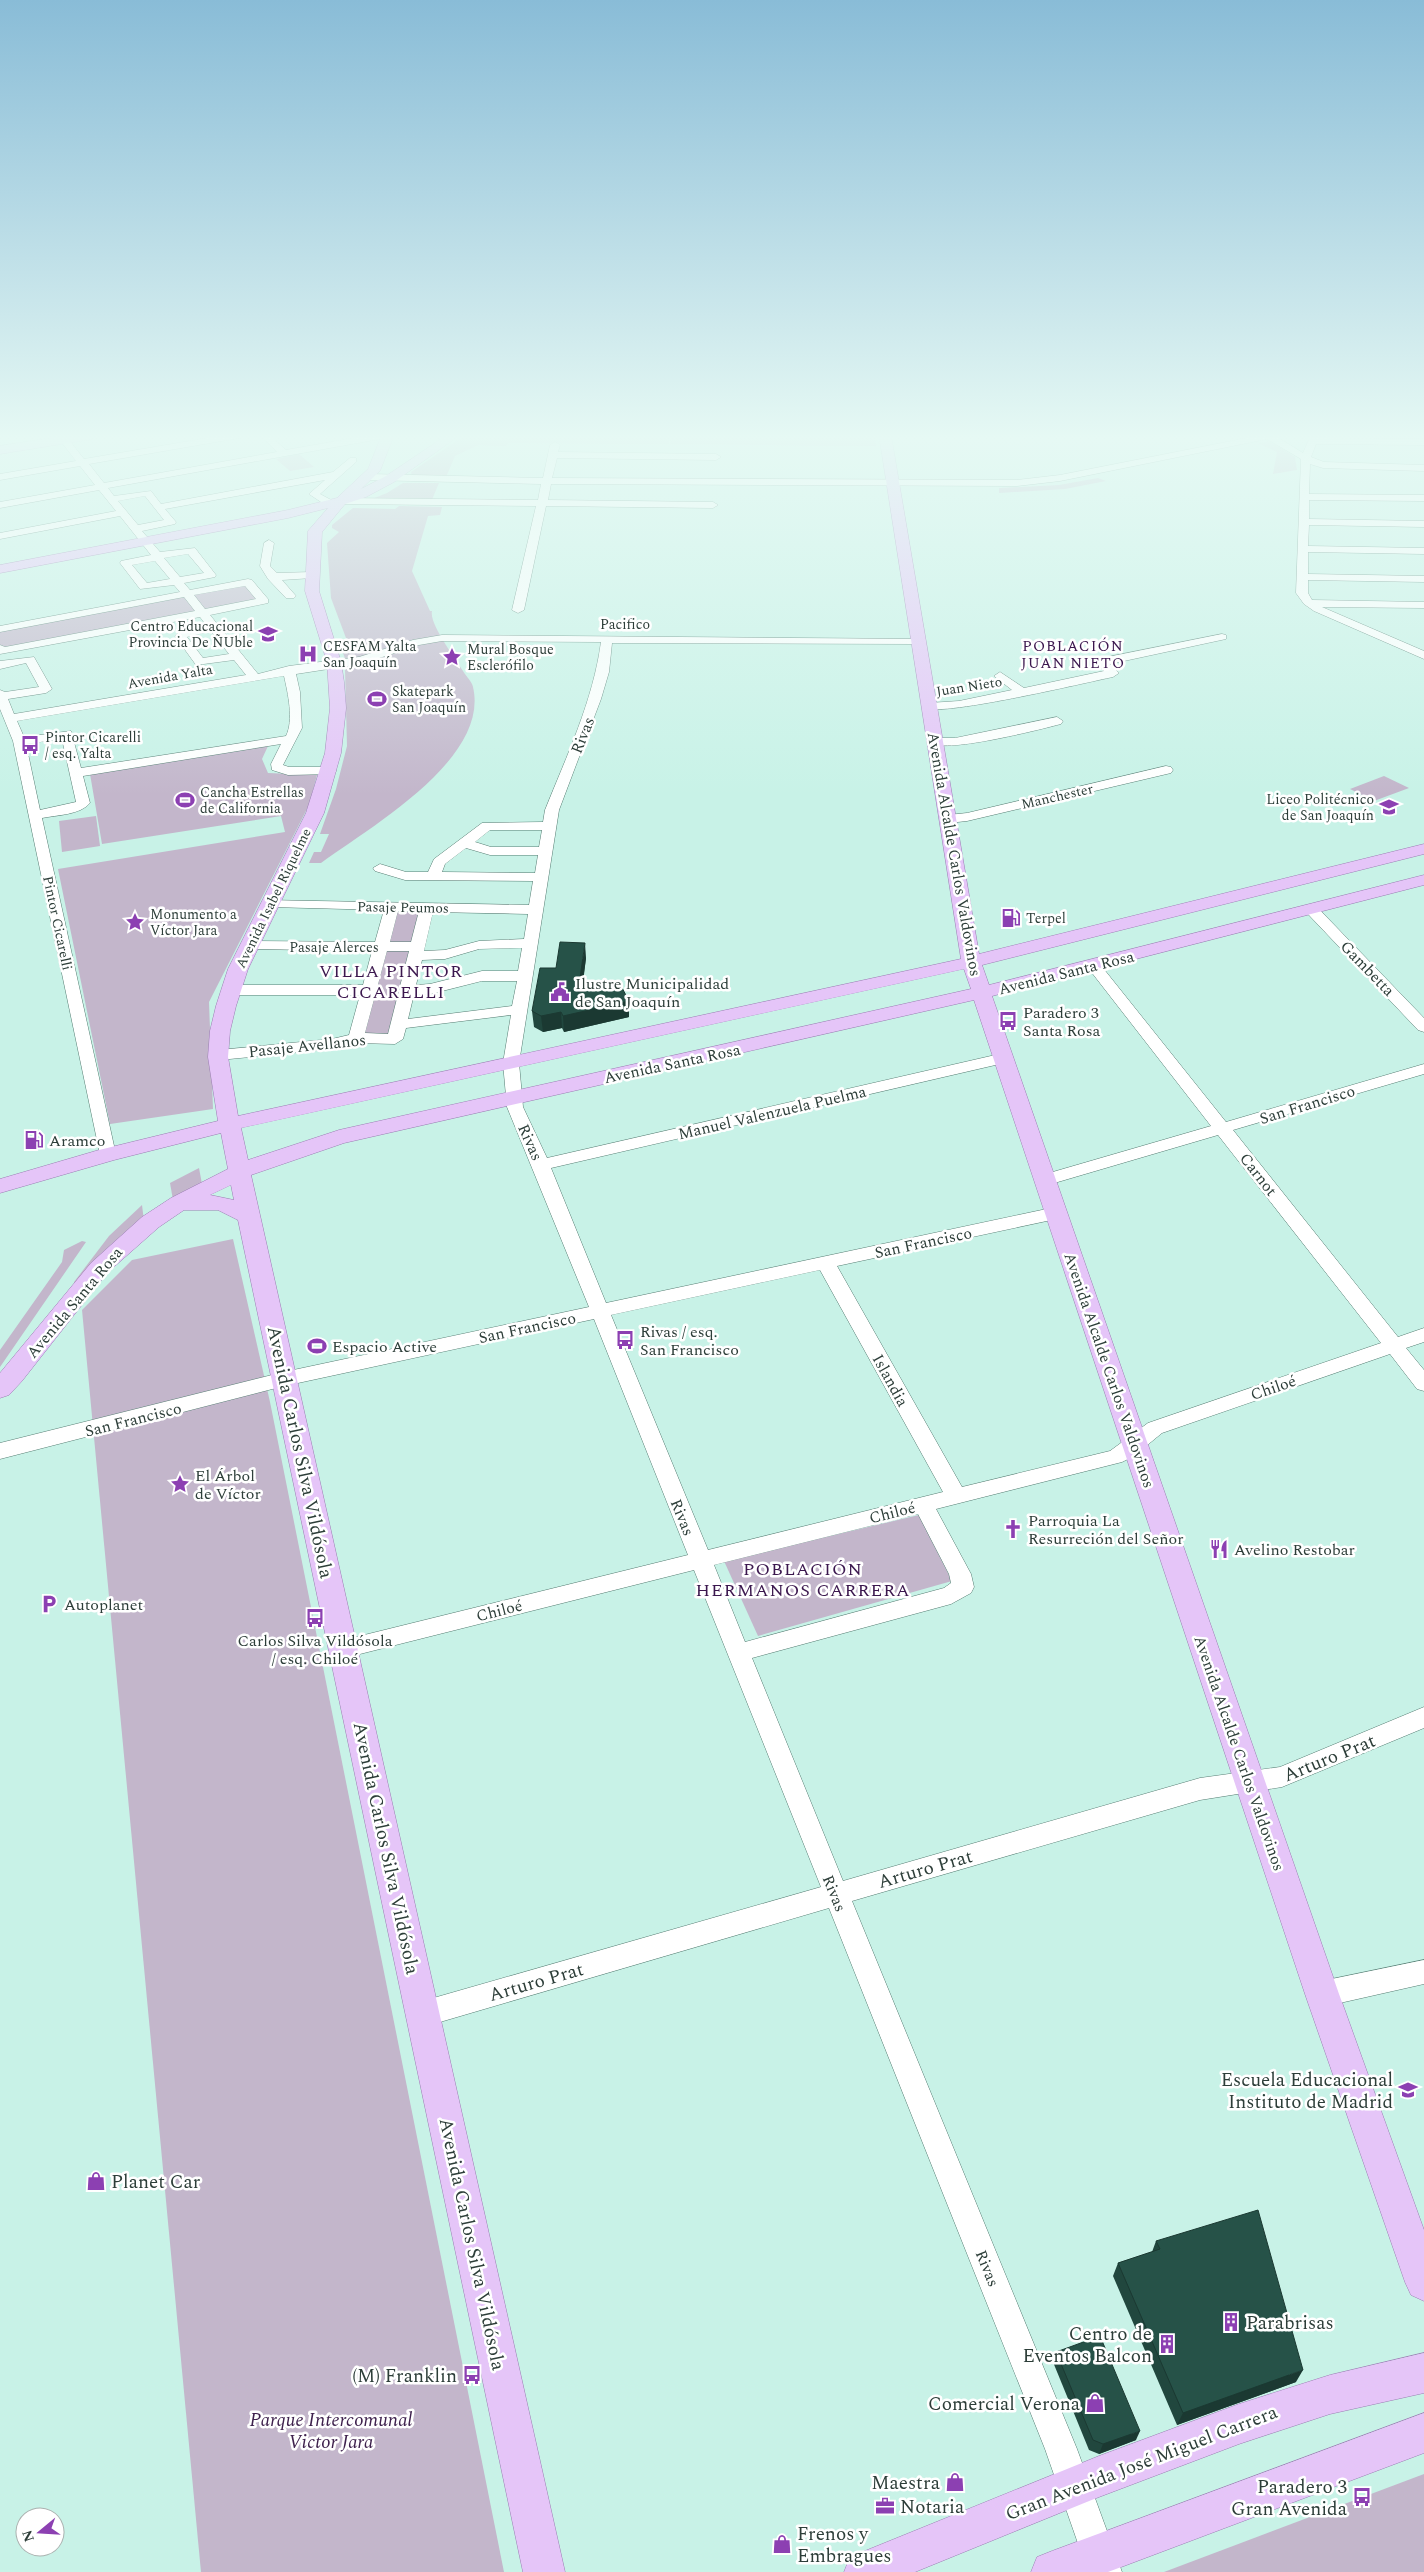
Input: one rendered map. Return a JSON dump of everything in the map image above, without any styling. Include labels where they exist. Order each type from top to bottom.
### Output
[{"type":"main road","points":[[0,569],[72,555]]},
{"type":"main road","name":"Avenida Isabel Riquelme","points":[[231,1133],[219,1069],[222,1021],[230,990],[270,903],[315,813],[329,772],[335,743],[338,708],[334,662],[313,598],[313,555]]},
{"type":"main road","name":"Avenida Alcalde Carlos Valdovinos","points":[[904,555],[971,962],[1322,1994],[1424,2282]]},
{"type":"main road","name":"Avenida Santa Rosa","points":[[0,1186],[107,1155],[231,1133],[511,1063],[971,962],[1424,850]]},
{"type":"main road","name":"Avenida Santa Rosa","points":[[0,1389],[112,1254],[140,1230],[181,1203],[240,1171],[283,1154],[339,1137],[982,993],[1094,966],[1424,880]]},
{"type":"main road","points":[[231,1133],[238,1148],[254,1154],[283,1154]]},
{"type":"main road","name":"Avenida Carlos Silva Vildósola","points":[[231,1133],[544,2572]]},
{"type":"main road","points":[[181,1203],[218,1203],[239,1209],[250,1217]]},
{"type":"main road","name":"Gran Avenida José Miguel Carrera","points":[[865,2572],[1076,2485],[1280,2408],[1331,2392],[1424,2373]]},
{"type":"main road","points":[[1052,2572],[1102,2562],[1424,2433]]},
{"type":"street","points":[[163,555],[125,563],[144,587],[211,574],[195,555]]},
{"type":"street","points":[[267,555],[265,566],[272,577],[290,596]]},
{"type":"street","points":[[518,610],[529,555]]},
{"type":"street","points":[[1303,555],[1301,590],[1310,603],[1424,656]]},
{"type":"street","points":[[157,556],[254,676]]},
{"type":"street","points":[[272,577],[312,574]]},
{"type":"street","points":[[1302,577],[1424,578]]},
{"type":"street","points":[[0,629],[248,582],[264,601],[2,651],[0,648]]},
{"type":"street","points":[[1310,603],[1424,605]]},
{"type":"street","points":[[214,627],[185,633],[181,636],[200,662],[238,656]]},
{"type":"street","name":"Juan Nieto","points":[[929,707],[948,707],[1113,673],[1102,662],[1222,637]]},
{"type":"street","name":"Pacifico","points":[[334,662],[372,657],[417,642],[442,638],[918,642]]},
{"type":"street","name":"Rivas","points":[[607,639],[603,672],[596,699],[552,810],[511,1063],[515,1107],[541,1165],[1076,2485],[1102,2562]]},
{"type":"street","points":[[1411,650],[1424,647]]},
{"type":"street","points":[[0,665],[30,659],[46,689],[0,695]]},
{"type":"street","name":"Avenida Yalta","points":[[11,718],[334,662]]},
{"type":"street","points":[[289,670],[297,717],[296,728],[276,764],[277,767],[288,771],[329,772]]},
{"type":"street","points":[[1000,676],[1022,692]]},
{"type":"street","name":"Pintor Cicarelli","points":[[0,695],[19,741],[107,1155]]},
{"type":"street","points":[[935,742],[962,741],[1058,721]]},
{"type":"street","points":[[19,741],[67,734],[77,774],[83,803],[77,807],[35,815]]},
{"type":"street","points":[[77,774],[290,739]]},
{"type":"street","name":"Manchester","points":[[948,818],[967,817],[1166,770]]},
{"type":"street","points":[[434,876],[439,862],[488,826],[550,826]]},
{"type":"street","points":[[464,843],[490,851],[546,851]]},
{"type":"street","points":[[380,868],[405,876],[542,876]]},
{"type":"street","name":"Pasaje Peumos","points":[[270,903],[536,910]]},
{"type":"street","points":[[356,1038],[392,907]]},
{"type":"street","points":[[397,1031],[427,908]]},
{"type":"street","name":"Gambetta","points":[[1311,909],[1424,1027]]},
{"type":"street","name":"Pasaje Alerces","points":[[250,945],[381,946],[445,954],[479,944],[531,943]]},
{"type":"street","name":"Carnot","points":[[1094,966],[1424,1384]]},
{"type":"street","points":[[407,990],[430,989],[482,976],[526,976]]},
{"type":"street","points":[[230,990],[369,990]]},
{"type":"street","name":"Pasaje Avellanos","points":[[219,1055],[332,1044],[482,1012],[521,1010]]},
{"type":"street","name":"Manuel Valenzuela Puelma","points":[[541,1165],[1004,1058]]},
{"type":"street","name":"San Francisco","points":[[1045,1180],[1424,1069]]},
{"type":"street","name":"San Francisco","points":[[0,1451],[216,1398],[284,1379],[1056,1213]]},
{"type":"street","name":"Islandia","points":[[826,1263],[956,1496]]},
{"type":"street","name":"Chiloé","points":[[344,1649],[1116,1457],[1127,1451],[1155,1428],[1424,1335]]},
{"type":"street","points":[[738,1653],[951,1594],[963,1587],[960,1574],[923,1504]]},
{"type":"street","name":"Arturo Prat","points":[[423,2014],[1200,1788],[1250,1783],[1298,1772],[1424,1717]]},
{"type":"street","points":[[1322,1994],[1424,1972]]},
{"type":"green space","points":[[328,555],[417,555],[412,571],[430,611],[432,611],[432,617],[439,633],[473,687],[473,714],[463,740],[445,765],[422,788],[395,810],[321,863],[309,863],[314,852],[321,852],[329,834],[320,834],[336,789],[347,746],[345,670],[348,667],[343,653],[356,651],[352,641],[346,638],[331,598]]},
{"type":"green space","points":[[246,583],[259,599],[0,650],[0,630]]},
{"type":"green space","points":[[268,746],[262,759],[268,773],[317,775],[309,805],[209,1002],[213,1109],[110,1124],[58,869],[285,832],[281,816],[102,844],[90,774]]},
{"type":"green space","points":[[1384,776],[1409,788],[1374,801],[1350,789]]},
{"type":"green space","points":[[96,816],[100,846],[62,852],[59,821]]},
{"type":"green space","points":[[395,912],[425,912],[393,1037],[360,1037]]},
{"type":"green space","points":[[199,1168],[202,1184],[173,1200],[170,1183]]},
{"type":"green space","points":[[142,1205],[144,1221],[75,1288],[74,1282],[109,1236]]},
{"type":"green space","name":"Parque Intercomunal Victor Jara","points":[[233,1239],[270,1402],[504,2572],[201,2572],[82,1310],[132,1260]]},
{"type":"green space","points":[[82,1241],[86,1242],[0,1367],[0,1350],[62,1262],[64,1250]]},
{"type":"green space","points":[[919,1515],[952,1581],[758,1636],[724,1561]]},
{"type":"green space","points":[[1424,2474],[1424,2572],[1164,2572]]},
{"type":"building","points":[[560,942],[585,943],[578,992],[620,984],[629,1001],[563,1016],[561,1012],[541,1016],[532,1011],[540,968],[556,968]]},
{"type":"building","name":"Parabrisas","points":[[1258,2210],[1303,2370],[1183,2413],[1118,2263],[1160,2249],[1156,2241]]},
{"type":"building","name":"Comercial Verona","points":[[1100,2336],[1140,2431],[1103,2444],[1093,2440],[1056,2352]]},
{"type":"place","name":"Centro Educacional Provincia De ÑUble","points":[[268,634]]},
{"type":"place","name":"CESFAM Yalta San Joaquín","points":[[308,654]]},
{"type":"place","name":"Mural Bosque Esclerófilo","points":[[452,657]]},
{"type":"place","name":"Skatepark San Joaquín","points":[[377,699]]},
{"type":"place","name":"Pintor Cicarelli / esq. Yalta","points":[[30,745]]},
{"type":"place","name":"Cancha Estrellas de California","points":[[185,800]]},
{"type":"place","name":"Liceo Politécnico de San Joaquín","points":[[1389,807]]},
{"type":"place","name":"Terpel","points":[[1011,918]]},
{"type":"place","name":"Monumento a Víctor Jara","points":[[135,922]]},
{"type":"place","name":"Ilustre Municipalidad de San Joaquín","points":[[560,992]]},
{"type":"place","name":"Paradero 3 Santa Rosa","points":[[1008,1021]]},
{"type":"place","name":"Aramco","points":[[34,1140]]},
{"type":"place","name":"Rivas / esq. San Francisco","points":[[625,1340]]},
{"type":"place","name":"Espacio Active","points":[[317,1346]]},
{"type":"place","name":"El Árbol de Víctor","points":[[180,1484]]},
{"type":"place","name":"Parroquia La Resurreción del Señor","points":[[1013,1529]]},
{"type":"place","name":"Avelino Restobar","points":[[1219,1549]]},
{"type":"place","name":"Autoplanet","points":[[49,1604]]},
{"type":"place","name":"Carlos Silva Vildósola / esq. Chiloé","points":[[315,1618]]},
{"type":"place","name":"Escuela Educacional Instituto de Madrid","points":[[1408,2090]]},
{"type":"place","name":"Planet Car","points":[[96,2181]]},
{"type":"place","name":"Parabrisas","points":[[1231,2322]]},
{"type":"place","name":"Centro de Eventos Balcon","points":[[1167,2344]]},
{"type":"place","name":"(M) Franklin","points":[[472,2375]]},
{"type":"place","name":"Comercial Verona","points":[[1095,2403]]},
{"type":"place","name":"Maestra","points":[[955,2482]]},
{"type":"place","name":"Paradero 3 Gran Avenida","points":[[1362,2497]]},
{"type":"place","name":"Notaria","points":[[885,2506]]},
{"type":"place","name":"Frenos y Embragues","points":[[782,2544]]},
{"type":"district","name":"POBLACIÓN JUAN NIETO","points":[[1073,654]]},
{"type":"district","name":"VILLA PINTOR CICARELLI","points":[[391,981]]},
{"type":"district","name":"POBLACIÓN HERMANOS CARRERA","points":[[803,1579]]}]
